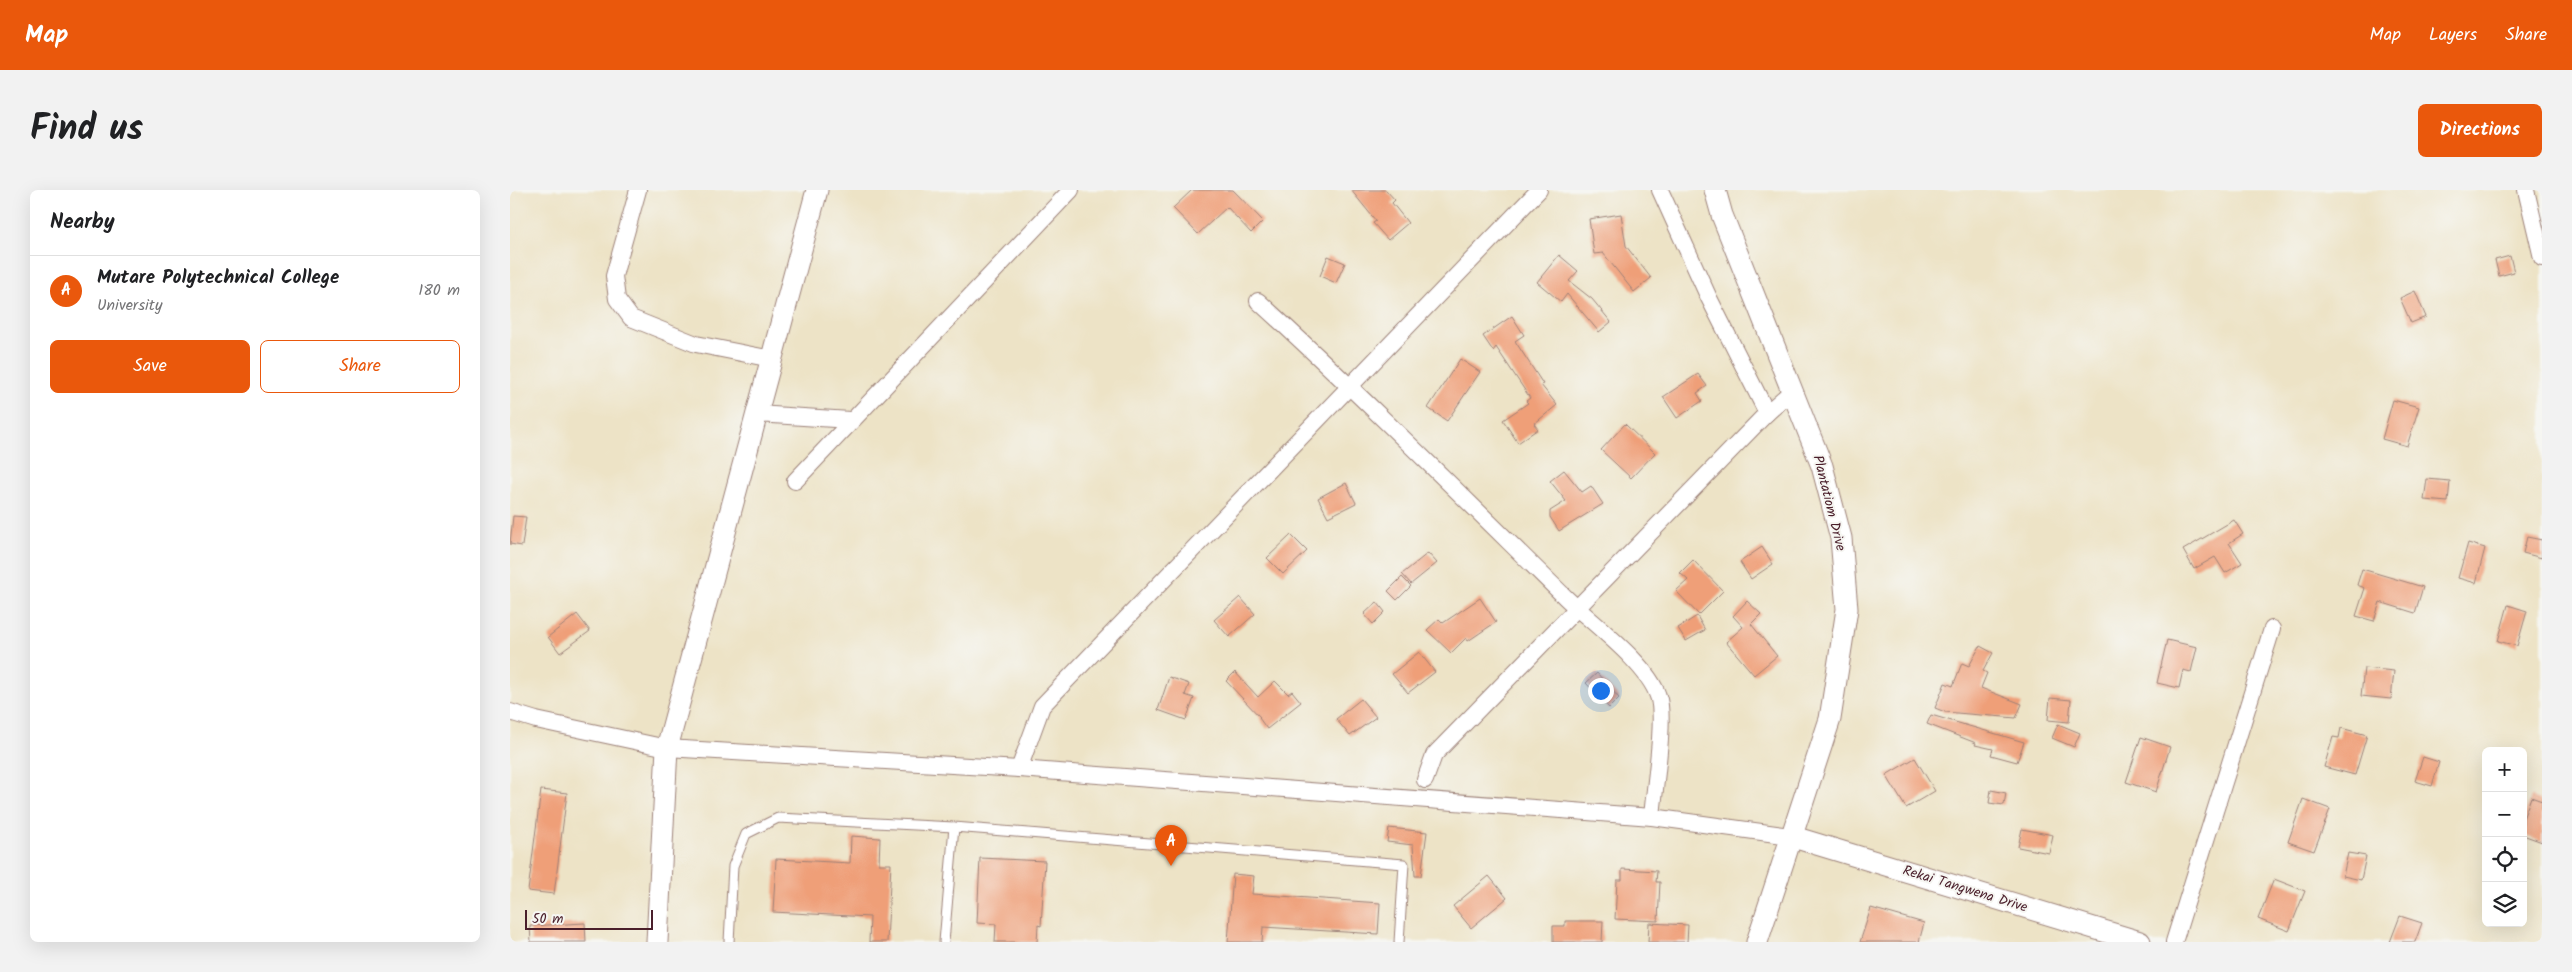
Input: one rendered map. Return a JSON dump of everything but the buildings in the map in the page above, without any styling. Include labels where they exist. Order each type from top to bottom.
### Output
[{"type":"street","points":[[638,190],[614,276],[617,298],[632,318],[696,344],[772,358]]},
{"type":"street","points":[[658,942],[667,748],[817,190]]},
{"type":"street","points":[[795,481],[850,420],[1071,190]]},
{"type":"street","points":[[1019,769],[1042,706],[1539,190]]},
{"type":"street","points":[[1660,190],[1709,298],[1768,413]]},
{"type":"street","name":"Plantatiom Drive","points":[[1715,190],[1726,224],[1822,466],[1841,538],[1847,609],[1830,719],[1790,836],[1757,942]]},
{"type":"street","points":[[2526,190],[2542,258]]},
{"type":"street","points":[[1258,301],[1350,386],[1577,609],[1648,675],[1659,698],[1660,730],[1652,817]]},
{"type":"street","points":[[1425,780],[1434,755],[1768,413],[1793,390]]},
{"type":"street","points":[[757,414],[850,420]]},
{"type":"street","points":[[2174,942],[2272,629]]},
{"type":"street","points":[[510,712],[536,720],[667,748],[1019,769],[1652,817],[1790,836]]},
{"type":"street","name":"Rekai Tangwena Drive","points":[[1790,836],[2140,942]]},
{"type":"lane","points":[[729,942],[733,866],[746,834],[778,818],[954,827],[1404,864],[1399,942]]},
{"type":"lane","points":[[944,942],[954,827]]},
{"type":"place","name":"Mutare Polytechnical College","points":[[1171,866]]}]
